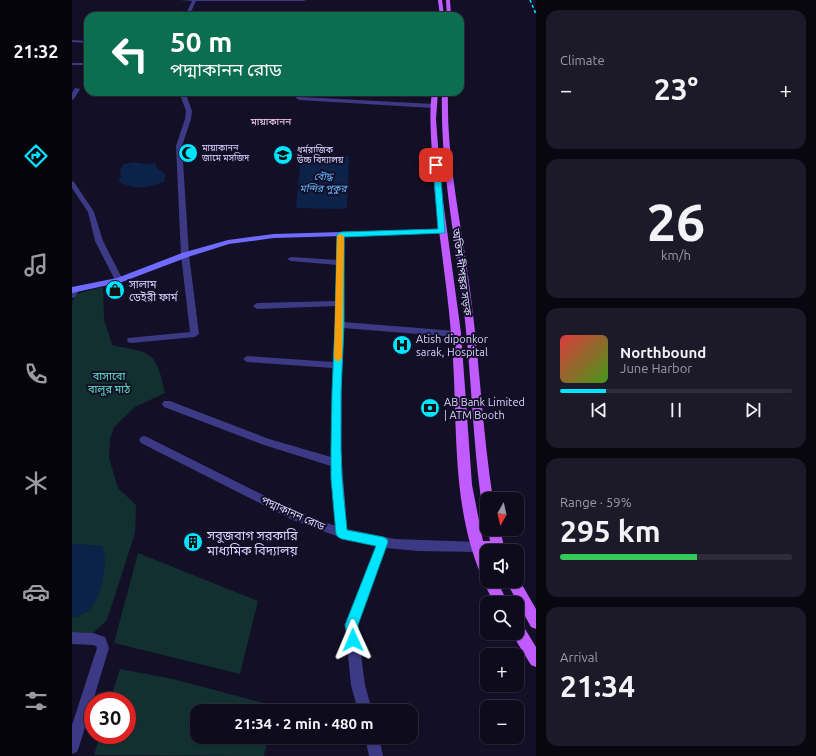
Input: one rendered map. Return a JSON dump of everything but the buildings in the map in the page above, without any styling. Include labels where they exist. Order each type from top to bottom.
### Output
[{"type":"main road","points":[[440,0],[442,12]]},
{"type":"main road","points":[[448,0],[449,12]]},
{"type":"main road","name":"অতিশ দীপঙ্কর সড়ক","points":[[434,96],[433,106],[442,231],[456,334],[468,499],[471,519],[480,553]]},
{"type":"main road","name":"অতিশ দীপঙ্কর সড়ক","points":[[445,96],[444,111],[450,189],[468,305],[486,492]]},
{"type":"main road","points":[[442,231],[456,232]]},
{"type":"main road","points":[[517,588],[536,622]]},
{"type":"main road","points":[[524,640],[536,660]]},
{"type":"street","points":[[182,0],[304,0]]},
{"type":"street","points":[[189,12],[194,1]]},
{"type":"street","points":[[72,41],[84,42]]},
{"type":"street","points":[[72,71],[75,64]]},
{"type":"street","points":[[72,99],[77,89]]},
{"type":"street","points":[[131,340],[194,334],[184,255],[179,146],[189,111],[183,96]]},
{"type":"street","points":[[299,96],[299,98],[433,106]]},
{"type":"street","points":[[72,183],[75,192],[91,212],[99,241],[119,280]]},
{"type":"street","points":[[73,292],[119,280],[184,255],[228,242],[274,236],[442,231]]},
{"type":"street","points":[[341,234],[336,463],[342,534]]},
{"type":"street","points":[[291,259],[341,263]]},
{"type":"street","points":[[257,306],[340,303]]},
{"type":"street","points":[[340,325],[456,334]]},
{"type":"street","points":[[247,359],[338,365]]},
{"type":"street","points":[[167,404],[267,442],[336,463]]},
{"type":"street","name":"পদ্মাকানন রোড","points":[[144,440],[297,517],[342,534],[383,542],[417,546],[478,547]]},
{"type":"street","points":[[363,704],[358,685],[351,625],[383,542]]},
{"type":"street","points":[[72,638],[101,641],[103,648],[72,746]]},
{"type":"street","points":[[373,744],[376,756]]},
{"type":"green space","name":"বাসাবো বালুর মাঠ","points":[[103,287],[104,319],[112,345],[136,350],[153,358],[162,378],[165,393],[135,407],[114,427],[110,439],[109,458],[118,488],[136,505],[135,533],[107,620],[93,633],[72,632],[72,617],[81,615],[88,609],[95,600],[100,589],[103,577],[104,555],[101,546],[72,544],[72,302],[76,294]]},
{"type":"green space","points":[[138,553],[258,601],[240,674],[114,643]]},
{"type":"green space","points":[[120,669],[173,679],[267,704],[190,704],[190,744],[267,744],[264,756],[94,755],[97,744],[136,744],[136,692],[113,692]]},
{"type":"water","name":"বৌদ্ধ মন্দির পুকুর","points":[[301,153],[349,156],[347,207],[342,209],[296,208]]},
{"type":"water","points":[[135,162],[145,164],[155,163],[158,169],[166,174],[164,182],[141,188],[118,182],[121,177],[120,169],[124,164]]},
{"type":"water","points":[[72,544],[102,546],[105,560],[101,587],[95,603],[88,611],[75,617],[72,617]]},
{"type":"railway","points":[[530,0],[536,14]]},
{"type":"slow traffic","points":[[338,358],[341,236]]},
{"type":"place","name":"মায়াকানন জামে মসজিদ","points":[[188,153]]},
{"type":"place","name":"ধর্মরাজিক উচ্চ বিদ্যালয়","points":[[283,155]]},
{"type":"place","name":"সালাম ডেইরী ফার্ম","points":[[115,290]]},
{"type":"place","name":"Atish diponkor sarak, Hospital","points":[[402,345]]},
{"type":"place","name":"AB Bank Limited | ATM Booth","points":[[430,408]]},
{"type":"place","name":"সবুজবাগ সরকারি মাধ্যমিক বিদ্যালয়","points":[[193,542]]},
{"type":"district","name":"মায়াকানন","points":[[271,121]]},
{"type":"route","points":[[353,640],[351,625],[383,542],[342,534],[336,449],[336,392],[340,325],[341,234],[442,231],[436,165]]}]
